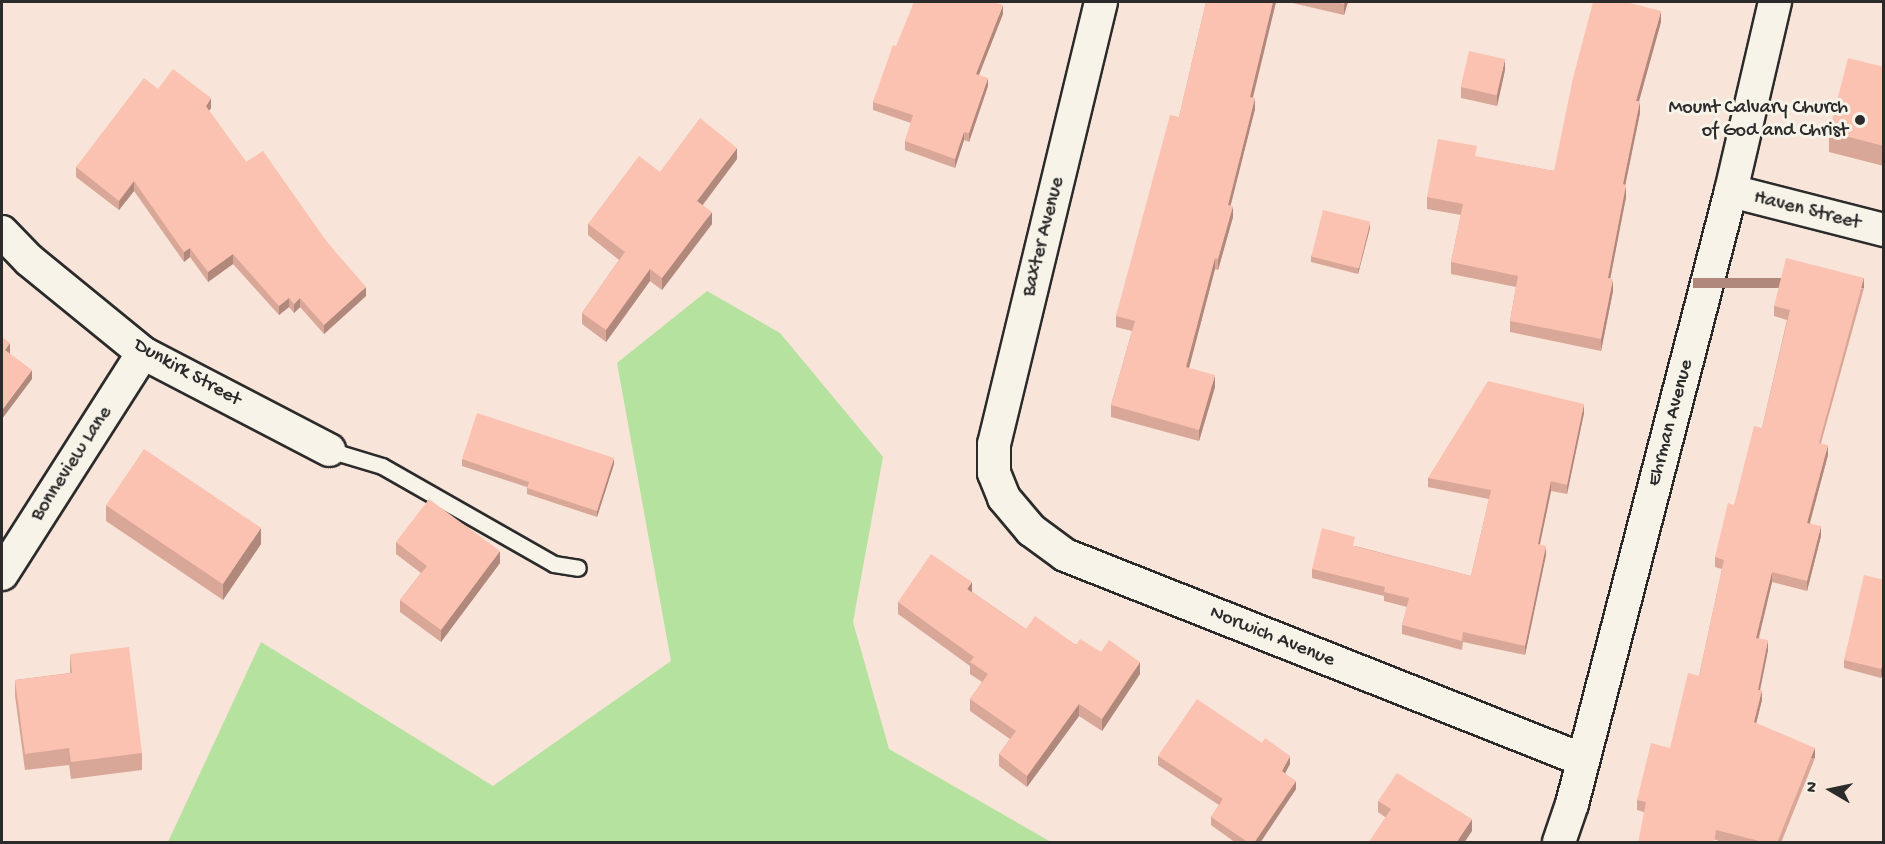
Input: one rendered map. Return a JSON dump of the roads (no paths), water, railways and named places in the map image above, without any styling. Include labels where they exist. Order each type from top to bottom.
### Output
[{"type":"street","name":"Baxter Avenue","points":[[994,473],[994,444],[1101,2]]},
{"type":"street","name":"Ehrman Avenue","points":[[1559,843],[1572,804],[1731,191],[1775,2]]},
{"type":"street","name":"Haven Street","points":[[1731,191],[1884,230]]},
{"type":"street","name":"Dunkirk Street","points":[[2,232],[29,260],[143,353],[329,450]]},
{"type":"street","name":"Bonneview Lane","points":[[2,574],[143,353]]},
{"type":"street","name":"Norwich Avenue","points":[[994,473],[1004,498],[1031,530],[1065,555],[1583,760]]},
{"type":"lane","points":[[329,450],[382,466],[554,564],[579,568]]},
{"type":"place","name":"Mount Calvary Church of God and Christ","points":[[1860,120]]}]
